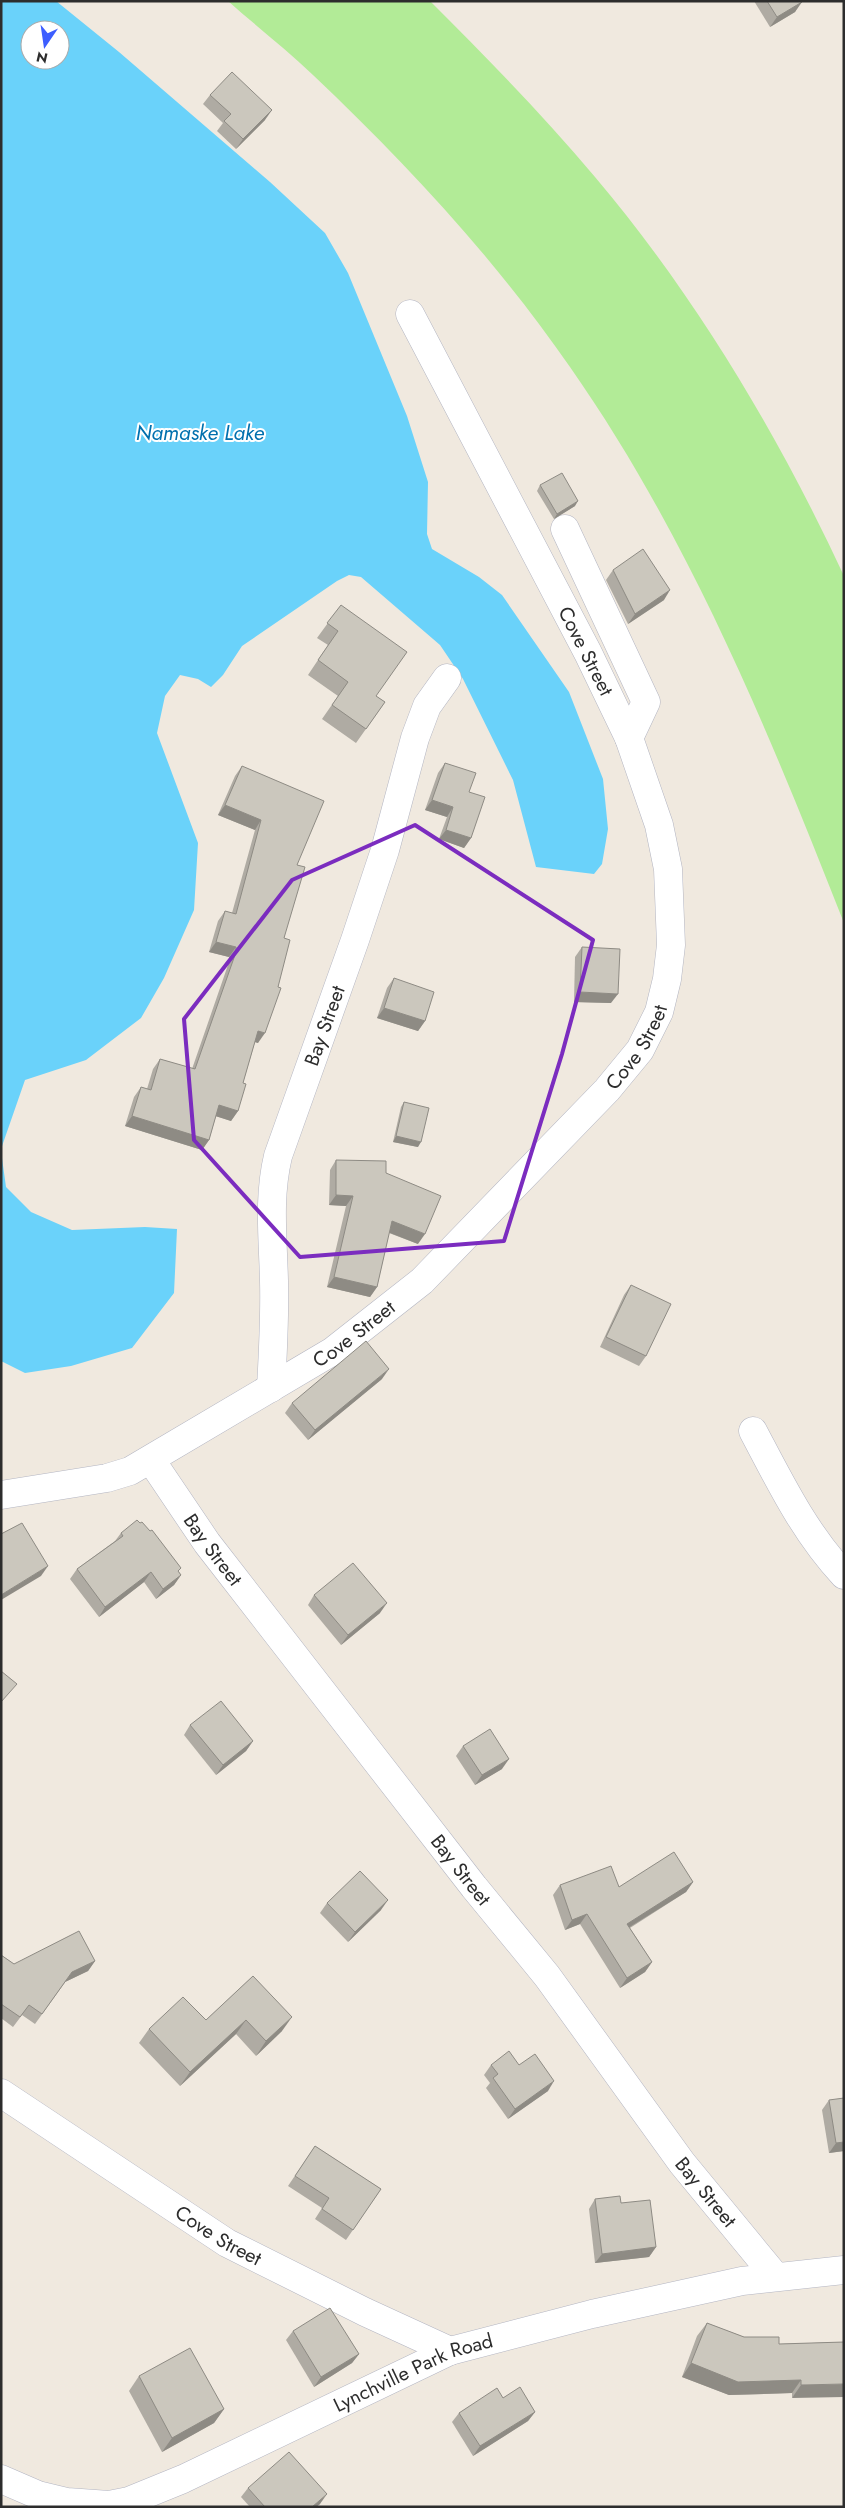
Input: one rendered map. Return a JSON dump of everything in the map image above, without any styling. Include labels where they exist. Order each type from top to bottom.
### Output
[{"type":"street","name":"Cove Street","points":[[1,1495],[107,1478],[130,1471],[333,1351],[422,1281],[607,1090],[640,1050],[659,1012],[667,979],[671,945],[668,869],[658,825],[629,738],[588,653],[410,314]]},
{"type":"street","points":[[565,528],[646,702],[629,738]]},
{"type":"street","name":"Bay Street","points":[[271,1388],[274,1291],[271,1203],[273,1178],[278,1156],[385,850],[415,738],[428,706],[447,678]]},
{"type":"street","points":[[753,1431],[807,1530],[823,1552],[844,1575]]},
{"type":"street","name":"Bay Street","points":[[151,1460],[207,1543],[474,1887],[547,1976],[682,2163],[775,2276]]},
{"type":"street","name":"Cove Street","points":[[1,2093],[227,2243],[365,2312],[450,2351]]},
{"type":"street","name":"Lynchville Park Road","points":[[1,2479],[38,2495],[67,2502],[109,2505],[130,2501],[183,2479],[450,2351],[592,2314],[775,2276],[844,2270]]},
{"type":"highlighted area","points":[[415,825],[593,940],[562,1054],[504,1241],[300,1257],[194,1140],[184,1019],[292,880]]},
{"type":"green space","points":[[228,1],[430,1],[514,87],[595,177],[632,222],[701,318],[733,368],[792,471],[844,576],[844,923],[755,707],[689,567],[652,498],[613,432],[570,367],[512,289],[416,178],[313,75]]},
{"type":"water","name":"Namaske Lake","points":[[1,1],[56,1],[119,52],[270,182],[325,233],[348,273],[407,416],[428,482],[427,534],[432,549],[479,577],[502,595],[569,692],[603,779],[608,829],[602,864],[594,874],[536,867],[513,780],[463,679],[440,645],[361,577],[349,575],[337,581],[242,646],[223,675],[211,687],[198,679],[180,675],[165,696],[157,733],[198,843],[194,910],[164,978],[141,1018],[86,1060],[25,1080],[1,1149]]},
{"type":"water","points":[[1,1151],[6,1187],[31,1212],[72,1230],[145,1227],[177,1229],[174,1293],[132,1348],[71,1366],[25,1373],[1,1361]]},
{"type":"building","points":[[767,1],[801,1],[802,2],[777,17]]},
{"type":"building","points":[[232,72],[272,110],[243,139],[224,121],[231,114],[210,95]]},
{"type":"building","points":[[562,473],[578,501],[557,514],[540,485]]},
{"type":"building","points":[[643,549],[670,590],[635,614],[613,570]]},
{"type":"building","points":[[341,605],[407,652],[376,696],[385,702],[366,729],[332,705],[348,682],[318,660],[338,631],[327,623]]},
{"type":"building","points":[[445,763],[476,773],[469,792],[485,797],[471,838],[446,830],[453,807],[432,800]]},
{"type":"building","points":[[242,766],[324,801],[297,865],[305,867],[284,938],[290,940],[278,987],[281,988],[265,1033],[258,1031],[243,1083],[246,1084],[238,1111],[219,1105],[209,1140],[132,1116],[141,1087],[151,1090],[160,1059],[195,1069],[236,952],[236,947],[216,942],[225,911],[236,914],[261,820],[225,805]]},
{"type":"building","points":[[582,947],[620,949],[618,994],[580,992]]},
{"type":"building","points":[[394,978],[434,992],[425,1021],[384,1008]]},
{"type":"building","points":[[404,1102],[429,1108],[421,1142],[396,1136]]},
{"type":"building","points":[[336,1160],[386,1161],[386,1173],[441,1196],[425,1234],[392,1221],[377,1287],[334,1277],[353,1196],[336,1195]]},
{"type":"building","points":[[631,1285],[671,1304],[646,1356],[606,1337]]},
{"type":"building","points":[[366,1341],[389,1369],[315,1430],[292,1403]]},
{"type":"building","points":[[137,1520],[140,1523],[142,1522],[150,1531],[152,1530],[181,1568],[178,1571],[181,1575],[163,1589],[151,1572],[105,1607],[77,1569],[123,1536],[121,1533]]},
{"type":"building","points":[[22,1523],[48,1566],[1,1595],[1,1534]]},
{"type":"building","points":[[353,1563],[387,1603],[348,1635],[314,1595]]},
{"type":"building","points":[[1,1671],[17,1684],[1,1702]]},
{"type":"building","points":[[221,1701],[253,1741],[223,1765],[190,1725]]},
{"type":"building","points":[[490,1729],[509,1759],[482,1775],[463,1746]]},
{"type":"building","points":[[674,1852],[693,1882],[627,1924],[652,1962],[627,1978],[587,1914],[572,1920],[560,1885],[611,1866],[619,1887]]},
{"type":"building","points":[[360,1871],[388,1900],[355,1932],[327,1903]]},
{"type":"building","points":[[79,1931],[95,1961],[72,1972],[42,2014],[29,2005],[20,2017],[1,2004],[1,1955],[14,1964]]},
{"type":"building","points":[[253,1976],[292,2017],[266,2041],[246,2020],[190,2072],[149,2029],[183,1997],[206,2020]]},
{"type":"building","points":[[509,2051],[519,2065],[535,2054],[554,2081],[515,2109],[493,2078],[498,2074],[491,2065]]},
{"type":"building","points":[[844,2098],[844,2142],[836,2143],[829,2100]]},
{"type":"building","points":[[315,2146],[381,2189],[353,2230],[322,2209],[329,2198],[295,2176]]},
{"type":"building","points":[[620,2196],[621,2203],[650,2200],[656,2247],[602,2254],[595,2199]]},
{"type":"building","points":[[330,2308],[359,2354],[321,2377],[293,2331]]},
{"type":"building","points":[[707,2323],[744,2337],[779,2337],[779,2344],[844,2342],[844,2384],[801,2385],[801,2380],[738,2382],[691,2363]]},
{"type":"building","points":[[190,2348],[224,2409],[172,2438],[139,2376]]},
{"type":"building","points":[[520,2387],[535,2412],[480,2446],[459,2413],[497,2388],[503,2398]]},
{"type":"building","points":[[289,2452],[327,2494],[312,2507],[265,2507],[248,2488]]}]
